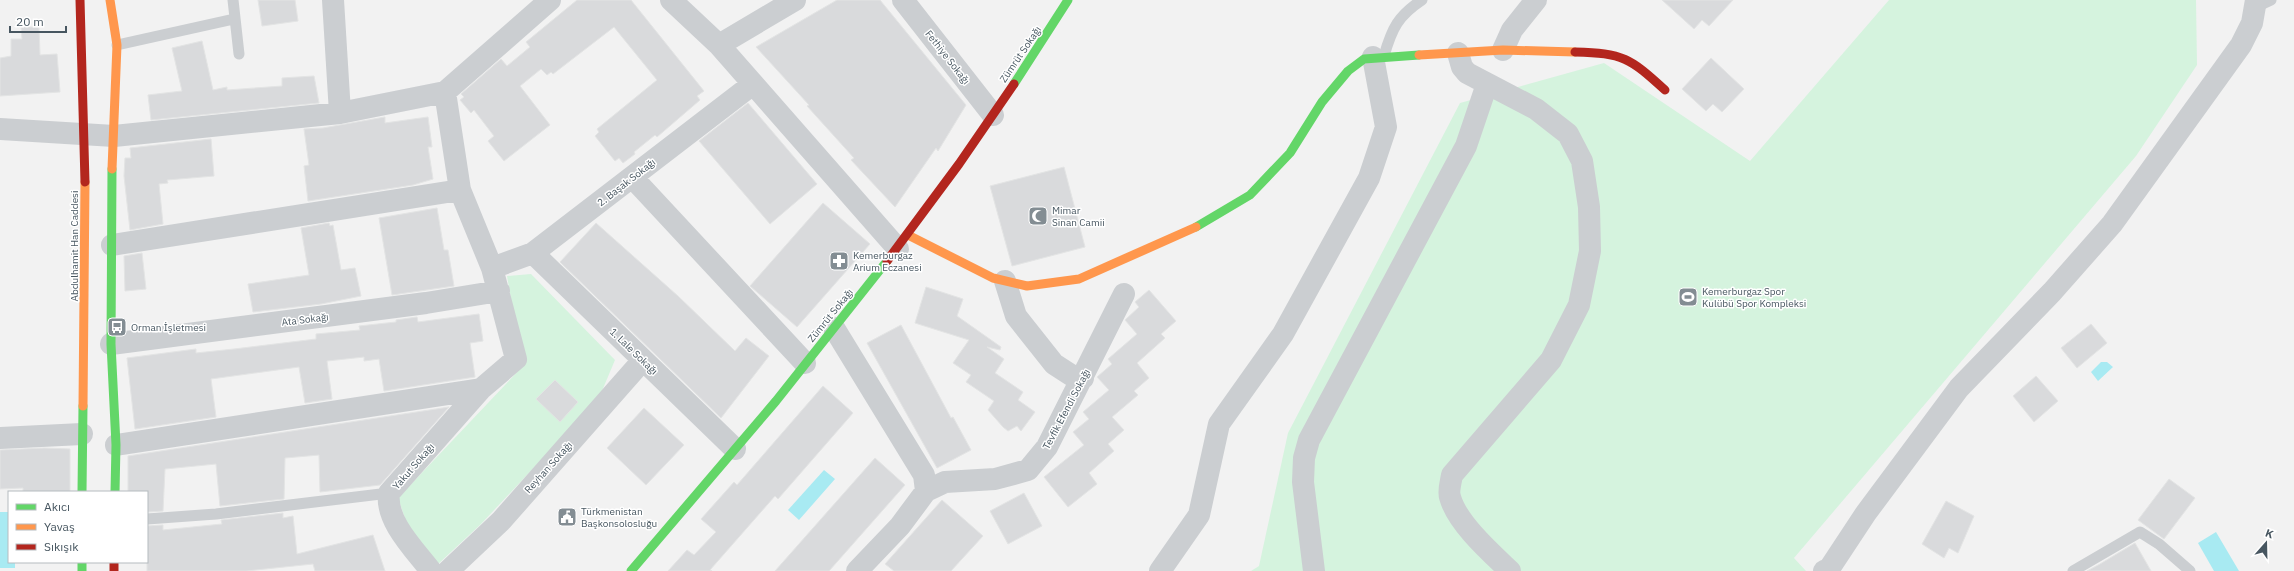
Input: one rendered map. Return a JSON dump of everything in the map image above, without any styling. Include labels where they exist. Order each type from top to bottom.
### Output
[{"type":"street","name":"Abdulhamit Han Caddesi","points":[[80,0],[86,216],[82,491]]},
{"type":"street","points":[[110,0],[116,45],[112,162],[111,344],[116,445],[115,491]]},
{"type":"street","points":[[333,0],[340,113]]},
{"type":"street","points":[[0,129],[114,136],[340,113],[445,92],[550,0]]},
{"type":"street","points":[[671,0],[719,45],[753,84],[903,242],[993,278],[1027,286],[1079,279],[1193,229],[1250,195],[1290,153],[1322,102],[1348,71],[1364,58],[1503,50],[1615,54],[1637,65],[1665,90]]},
{"type":"street","points":[[719,45],[795,0]]},
{"type":"street","name":"Fethiye Sokağı","points":[[903,0],[993,115]]},
{"type":"street","name":"Zümrüt Sokağı","points":[[631,571],[735,449],[903,242],[993,115],[1068,0]]},
{"type":"street","points":[[1503,50],[1512,30],[1536,0]]},
{"type":"street","points":[[1828,570],[1866,513],[1959,388],[2052,292],[2112,224],[2241,46],[2261,2]]},
{"type":"street","points":[[1458,53],[1462,67],[1467,73],[1536,109],[1568,134],[1582,161],[1589,207],[1590,251],[1579,305],[1551,360],[1452,475],[1449,496],[1461,517],[1473,536],[1510,571]]},
{"type":"street","points":[[1160,571],[1199,515],[1219,424],[1283,334],[1369,178],[1386,127],[1378,56]]},
{"type":"street","name":"2. Başak Sokağı","points":[[492,268],[533,253],[753,84]]},
{"type":"street","points":[[1314,571],[1303,482],[1304,458],[1309,440],[1466,146],[1487,84]]},
{"type":"street","points":[[445,92],[460,190],[492,268],[499,291]]},
{"type":"street","points":[[632,177],[805,363]]},
{"type":"street","points":[[112,245],[460,190]]},
{"type":"street","name":"1. Lale Sokağı","points":[[533,253],[735,449]]},
{"type":"street","points":[[1005,281],[1016,316],[1054,364],[1071,375],[1083,378]]},
{"type":"street","name":"Ata Sokağı","points":[[111,344],[426,303],[499,291]]},
{"type":"street","name":"Yakut Sokağı","points":[[431,571],[399,528],[387,504],[389,493],[481,389],[516,359],[499,291]]},
{"type":"street","name":"Tevfik Efendi Sokağı","points":[[926,491],[945,482],[995,479],[1028,470],[1047,447],[1124,294]]},
{"type":"street","points":[[834,328],[924,475],[926,491],[900,526],[857,571]]},
{"type":"street","name":"Reyhan Sokağı","points":[[448,571],[500,521],[643,360]]},
{"type":"street","points":[[116,445],[481,389]]},
{"type":"street","points":[[0,438],[82,434]]},
{"type":"lane","points":[[233,0],[239,54]]},
{"type":"lane","points":[[1378,56],[1398,21],[1409,9],[1422,0]]},
{"type":"lane","points":[[116,45],[234,19]]},
{"type":"lane","points":[[148,519],[216,514],[389,493]]},
{"type":"lane","points":[[2079,570],[2140,532],[2159,544],[2190,571]]},
{"type":"green space","name":"Kemerburgaz Spor Kulübü Spor Kompleksi","points":[[1889,0],[2196,0],[2197,65],[2136,156],[1794,558],[1806,571],[1251,571],[1259,566],[1288,433],[1460,103],[1604,63],[1750,161]]},
{"type":"green space","points":[[531,274],[615,360],[599,398],[481,524],[437,565],[408,527],[398,498],[523,366],[507,276]]},
{"type":"water","points":[[2101,362],[2107,362],[2113,367],[2098,381],[2091,372]]},
{"type":"water","points":[[824,470],[835,479],[799,520],[788,510]]},
{"type":"water","points":[[0,512],[8,512],[8,563],[15,563],[15,568],[0,568]]},
{"type":"water","points":[[2216,532],[2239,571],[2214,571],[2198,543]]},
{"type":"building","points":[[258,0],[295,0],[298,21],[262,26]]},
{"type":"building","points":[[577,0],[631,0],[704,91],[697,96],[700,100],[657,137],[655,135],[634,152],[635,154],[623,163],[619,158],[615,161],[595,136],[599,132],[597,129],[657,80],[614,27],[553,74],[551,72],[547,75],[541,69],[520,86],[550,125],[504,161],[488,141],[494,136],[474,110],[471,113],[460,100],[464,97],[461,94],[501,59],[507,66],[530,47],[526,42]]},
{"type":"building","points":[[837,0],[880,0],[966,105],[938,151],[936,148],[895,207],[851,160],[854,158],[807,106],[809,105],[756,47]]},
{"type":"building","points":[[1662,0],[1733,0],[1709,26],[1702,20],[1694,29]]},
{"type":"building","points":[[21,27],[39,27],[40,55],[57,54],[60,92],[0,96],[0,58],[11,56],[11,39],[22,39]]},
{"type":"building","points":[[202,41],[213,90],[227,87],[227,90],[282,86],[282,78],[314,76],[319,103],[151,120],[148,95],[182,91],[172,48]]},
{"type":"building","points":[[1711,58],[1744,89],[1722,112],[1713,104],[1706,111],[1682,89]]},
{"type":"building","points":[[748,103],[817,184],[770,224],[699,141]]},
{"type":"building","points":[[385,117],[385,123],[428,117],[432,147],[428,147],[433,179],[413,185],[308,201],[304,166],[309,165],[304,129],[323,128]]},
{"type":"building","points":[[211,139],[214,176],[167,180],[168,183],[159,184],[163,224],[130,230],[124,176],[125,158],[131,158],[130,148]]},
{"type":"building","name":"Mimar Sinan Camii","points":[[1064,167],[1085,247],[1012,266],[990,186]]},
{"type":"building","points":[[823,203],[870,244],[797,327],[750,286]]},
{"type":"building","points":[[437,208],[444,250],[448,250],[454,286],[392,295],[379,218]]},
{"type":"building","points":[[329,223],[330,226],[333,225],[341,270],[355,268],[361,296],[321,304],[253,312],[248,284],[309,275],[301,228]]},
{"type":"building","points":[[596,223],[678,296],[735,351],[746,338],[769,356],[721,418],[560,262]]},
{"type":"building","points":[[142,253],[146,289],[125,291],[124,256]]},
{"type":"building","points":[[926,287],[963,299],[957,316],[1001,347],[1000,350],[987,347],[1004,359],[995,373],[1023,392],[1018,400],[1035,412],[1021,431],[1017,426],[1008,431],[1003,427],[988,410],[994,401],[966,382],[971,375],[953,363],[969,340],[915,323]]},
{"type":"building","points":[[1149,290],[1176,321],[1161,334],[1165,338],[1137,363],[1149,378],[1134,391],[1138,395],[1112,417],[1124,430],[1108,444],[1114,451],[1089,473],[1097,484],[1068,507],[1044,477],[1084,445],[1073,432],[1089,419],[1083,412],[1109,390],[1097,377],[1112,364],[1108,359],[1137,334],[1125,320],[1139,307],[1135,302]]},
{"type":"building","points":[[479,314],[483,341],[470,343],[475,377],[384,391],[379,359],[364,361],[364,357],[327,361],[332,399],[305,403],[299,367],[211,379],[216,417],[135,429],[127,358],[196,349],[196,353],[316,339],[316,334],[360,330],[359,326],[396,322],[396,320],[417,317],[418,322]]},
{"type":"building","points":[[2091,324],[2107,343],[2077,368],[2061,348]]},
{"type":"building","points":[[901,325],[951,418],[953,417],[971,450],[937,468],[867,343]]},
{"type":"building","points":[[2036,376],[2058,401],[2034,422],[2013,396]]},
{"type":"building","points":[[555,380],[578,402],[560,422],[536,399]]},
{"type":"building","points":[[823,386],[853,413],[778,499],[775,496],[710,570],[712,571],[668,571],[687,550],[694,555],[716,532],[701,519],[734,482],[737,485]]},
{"type":"building","points":[[449,407],[380,485],[320,492],[319,455],[285,458],[284,499],[220,506],[216,464],[165,469],[163,511],[148,512],[148,491],[128,491],[128,456]]},
{"type":"building","points":[[644,408],[684,445],[646,485],[607,448]]},
{"type":"building","points":[[44,448],[70,449],[70,491],[23,491],[23,488],[0,489],[0,450]]},
{"type":"building","points":[[875,458],[905,485],[837,562],[829,571],[775,571]]},
{"type":"building","points":[[2169,479],[2195,498],[2164,539],[2138,520]]},
{"type":"building","points":[[1024,493],[1042,526],[1008,544],[990,511]]},
{"type":"building","points":[[942,500],[983,536],[951,571],[894,571],[885,564]]},
{"type":"building","points":[[1946,501],[1974,516],[1958,553],[1949,548],[1944,558],[1922,544]]},
{"type":"building","points":[[283,513],[283,518],[293,516],[297,554],[373,535],[385,571],[315,571],[313,564],[246,571],[147,571],[148,526],[163,525],[163,530],[222,524],[221,520]]},
{"type":"building","points":[[2135,543],[2151,571],[2087,571],[2100,564]]},
{"type":"traffic: fast","points":[[1014,84],[1068,0]]},
{"type":"traffic: fast","points":[[1196,227],[1250,195],[1290,153],[1322,102],[1348,71],[1364,59],[1419,55]]},
{"type":"traffic: fast","points":[[112,169],[111,344],[116,445],[115,491]]},
{"type":"traffic: fast","points":[[631,571],[776,401],[887,261]]},
{"type":"traffic: fast","points":[[82,491],[83,406]]},
{"type":"traffic: fast","points":[[82,563],[82,571]]},
{"type":"traffic: slow","points":[[110,0],[117,45],[112,169]]},
{"type":"traffic: slow","points":[[1419,55],[1503,50],[1575,52]]},
{"type":"traffic: slow","points":[[83,406],[85,182]]},
{"type":"traffic: slow","points":[[908,235],[993,278],[1027,286],[1079,279],[1196,227]]},
{"type":"traffic: jam","points":[[80,0],[85,182]]},
{"type":"traffic: jam","points":[[1575,52],[1604,54],[1625,59],[1634,64],[1665,90]]},
{"type":"traffic: jam","points":[[887,261],[959,164],[1014,84]]},
{"type":"traffic: jam","points":[[114,563],[114,571]]},
{"type":"place","name":"Mimar Sinan Camii","points":[[1038,216]]},
{"type":"place","name":"Kemerburgaz Arium Eczanesi","points":[[839,261]]},
{"type":"place","name":"Kemerburgaz Spor Kulübü Spor Kompleksi","points":[[1688,297]]},
{"type":"place","name":"Orman İşletmesi","points":[[117,327]]},
{"type":"place","name":"Türkmenistan Başkonsolosluğu","points":[[567,517]]}]
